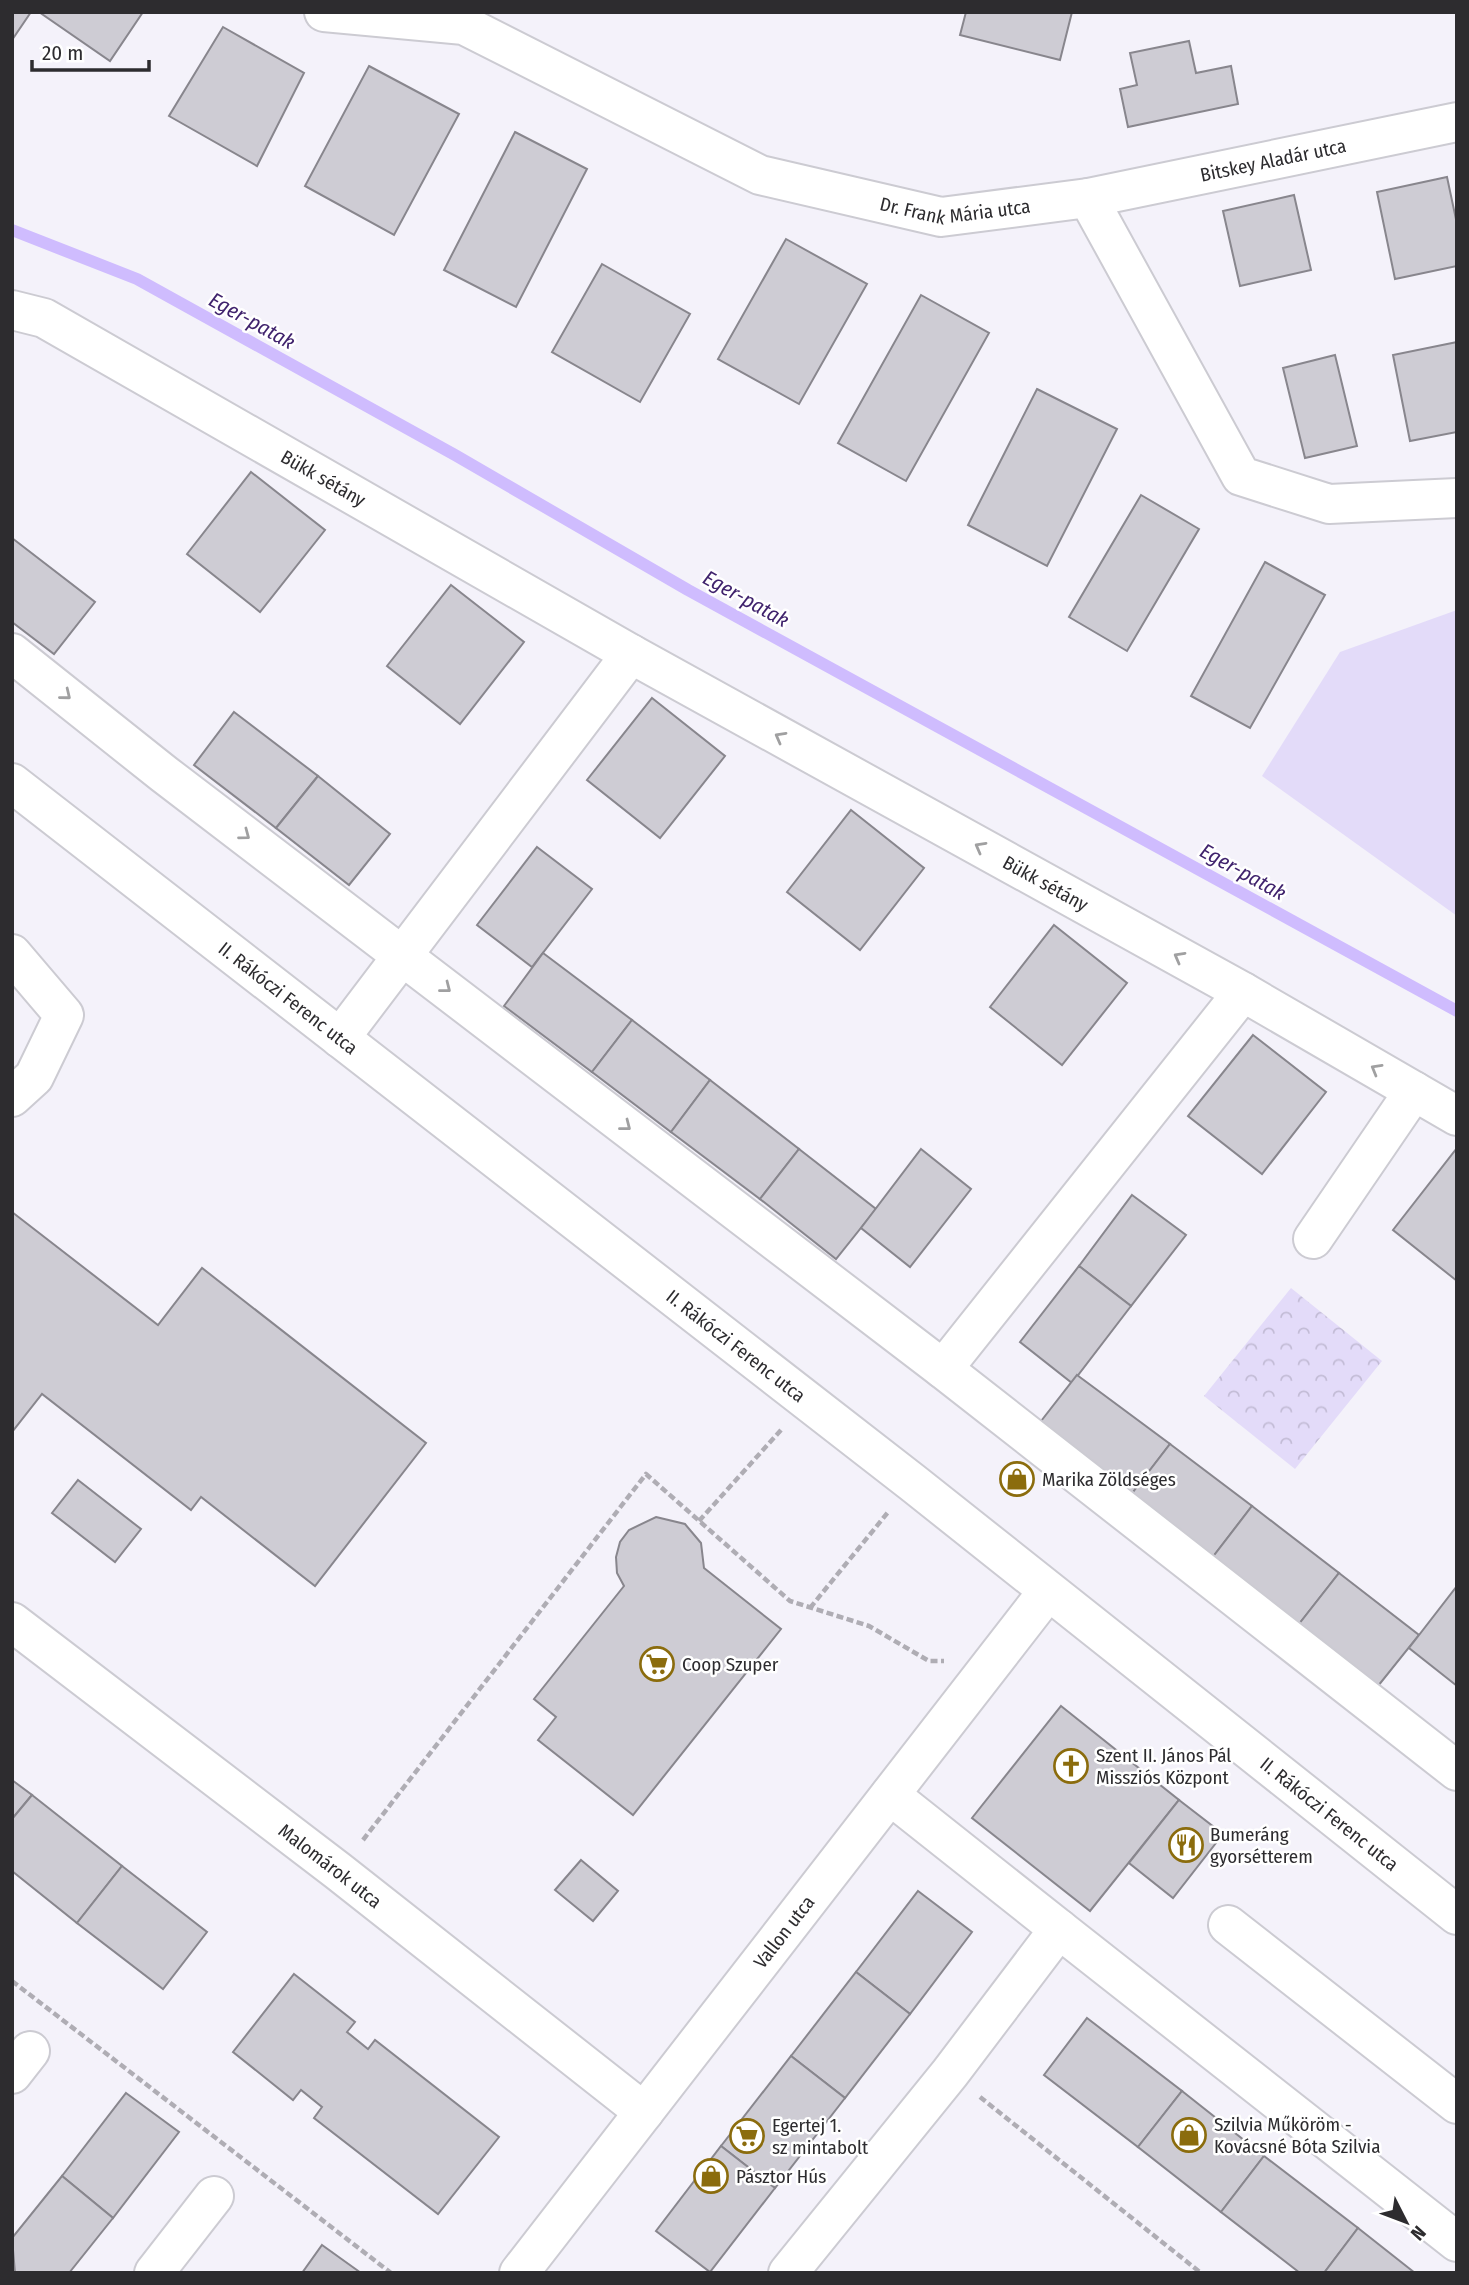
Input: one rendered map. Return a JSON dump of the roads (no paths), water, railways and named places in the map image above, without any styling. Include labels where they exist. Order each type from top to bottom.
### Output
[{"type":"street","name":"Dr. Frank Mária utca","points":[[324,12],[464,24],[760,175],[941,217],[1088,198]]},
{"type":"street","name":"Bitskey Aladár utca","points":[[1088,198],[1457,122]]},
{"type":"street","points":[[1088,198],[1241,477],[1329,504],[1457,498]]},
{"type":"street","name":"Bükk sétány","points":[[12,310],[44,318],[631,654],[1243,992],[1457,1116]]},
{"type":"street","points":[[12,653],[164,774],[1454,1762]]},
{"type":"street","points":[[340,1038],[631,654]]},
{"type":"street","name":"II. Rákóczi Ferenc utca","points":[[12,783],[913,1483],[1457,1915]]},
{"type":"street","points":[[12,954],[64,1015],[34,1077],[12,1097]]},
{"type":"street","points":[[943,1369],[1243,992]]},
{"type":"street","points":[[1313,1239],[1414,1091]]},
{"type":"street","name":"Vallon utca","points":[[519,2273],[1048,1591]]},
{"type":"street","name":"Malomárok utca","points":[[12,1622],[338,1871],[644,2112]]},
{"type":"street","points":[[890,1795],[1457,2242]]},
{"type":"street","points":[[1228,1924],[1457,2104]]},
{"type":"street","points":[[788,2273],[950,2073],[1059,1929]]},
{"type":"street","points":[[154,2273],[215,2196]]},
{"type":"waterway","name":"Eger-patak","points":[[12,230],[137,279],[455,455],[688,590],[1457,1011]]},
{"type":"place","name":"Marika Zöldséges","points":[[1017,1479]]},
{"type":"place","name":"Coop Szuper","points":[[657,1664]]},
{"type":"place","name":"Szent II. János Pál Missziós Központ","points":[[1071,1766]]},
{"type":"place","name":"Bumeráng gyorsétterem","points":[[1186,1845]]},
{"type":"place","name":"Szilvia Műköröm - Kovácsné Bóta Szilvia","points":[[1189,2135]]},
{"type":"place","name":"Egertej 1. sz mintabolt","points":[[747,2136]]},
{"type":"place","name":"Pásztor Hús","points":[[711,2176]]}]
